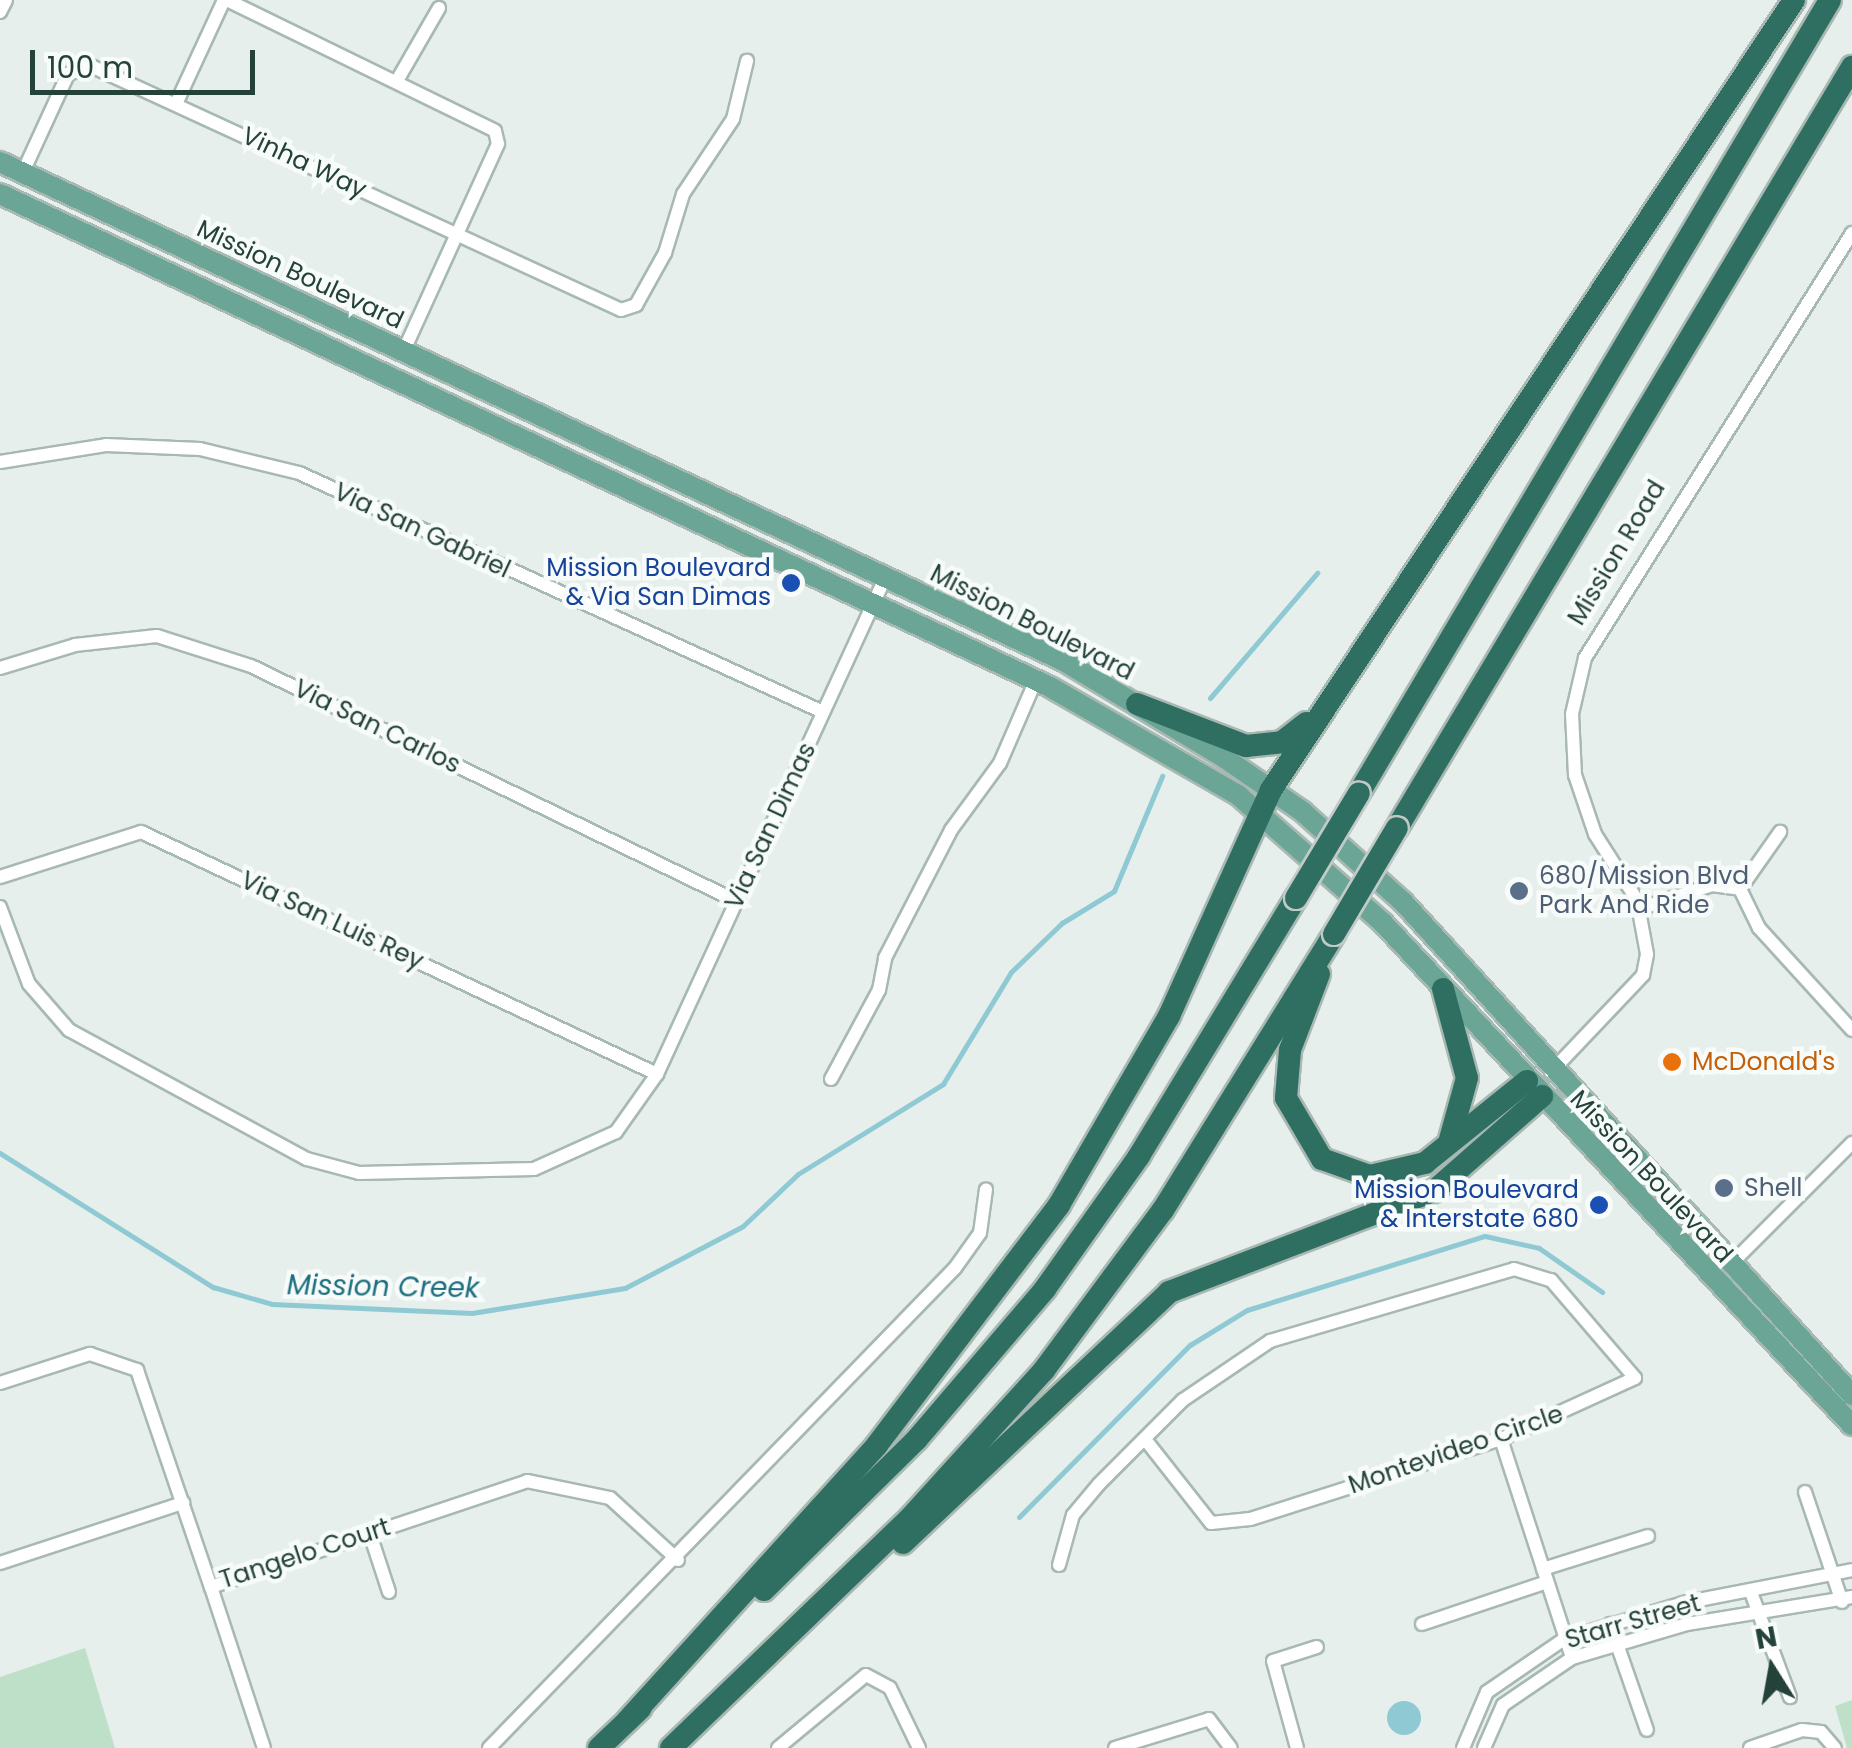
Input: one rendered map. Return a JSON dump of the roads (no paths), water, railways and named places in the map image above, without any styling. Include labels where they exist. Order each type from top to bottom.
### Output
[{"type":"highway","points":[[628,1720],[877,1445],[1020,1262],[1136,1078],[1266,800],[1794,0]]},
{"type":"highway","points":[[599,1748],[872,1486],[1014,1328],[1140,1156],[1830,0]]},
{"type":"highway","points":[[671,1748],[956,1470],[1085,1318],[1182,1182],[1852,67]]},
{"type":"highway","points":[[1137,704],[1259,747],[1290,738],[1333,695]]},
{"type":"highway","points":[[1334,934],[1286,1074],[1304,1140],[1322,1159],[1370,1176],[1445,1151],[1534,1088]]},
{"type":"highway","points":[[1442,988],[1467,1078],[1445,1151]]},
{"type":"highway","points":[[791,1634],[968,1487],[1169,1292],[1434,1190],[1534,1088]]},
{"type":"main road","name":"Mission Boulevard","points":[[0,162],[885,578],[1137,704],[1403,902],[1551,1072],[1732,1262],[1852,1396]]},
{"type":"main road","name":"Mission Boulevard","points":[[0,194],[1036,680],[1266,800],[1852,1425]]},
{"type":"main road","points":[[1534,1088],[1551,1072]]},
{"type":"street","points":[[0,12],[6,0]]},
{"type":"street","points":[[176,104],[226,0],[398,79],[495,131],[498,144],[403,352]]},
{"type":"street","points":[[398,79],[439,8]]},
{"type":"street","name":"Vinha Way","points":[[22,172],[68,74],[92,66],[621,310],[636,305],[684,194],[732,119],[747,62]]},
{"type":"street","name":"Mission Road","points":[[1640,908],[1594,834],[1575,775],[1572,714],[1585,658],[1852,234]]},
{"type":"street","name":"Via San Gabriel","points":[[0,462],[106,444],[200,449],[300,473],[823,712]]},
{"type":"street","name":"Via San Dimas","points":[[0,907],[29,984],[69,1030],[307,1159],[359,1173],[534,1168],[616,1132],[657,1074],[885,578]]},
{"type":"street","name":"Via San Carlos","points":[[0,668],[75,645],[157,636],[214,654],[736,901]]},
{"type":"street","points":[[832,1079],[879,990],[885,958],[951,830],[1000,763],[1036,680]]},
{"type":"street","name":"Via San Luis Rey","points":[[0,877],[141,832],[657,1074]]},
{"type":"street","points":[[1740,889],[1780,832]]},
{"type":"street","points":[[1551,1072],[1642,975],[1640,908],[1712,885],[1740,889]]},
{"type":"street","points":[[1740,889],[1758,928],[1852,1030]]},
{"type":"street","points":[[1732,1262],[1852,1142]]},
{"type":"street","points":[[488,1748],[678,1560],[955,1268],[980,1233],[986,1189]]},
{"type":"street","name":"Montevideo Circle","points":[[1514,1270],[1550,1280],[1635,1378],[1501,1439],[1211,1523],[1148,1443],[1194,1390],[1270,1341],[1514,1270]]},
{"type":"street","name":"Tangelo Court","points":[[0,1384],[90,1354],[124,1361],[136,1370],[211,1588],[528,1481],[558,1482],[610,1498],[678,1560]]},
{"type":"street","points":[[1501,1439],[1543,1568],[1544,1584],[1572,1658]]},
{"type":"street","points":[[1058,1565],[1073,1515],[1148,1443]]},
{"type":"street","points":[[1805,1492],[1833,1576],[1847,1600]]},
{"type":"street","points":[[0,1563],[183,1503]]},
{"type":"street","points":[[370,1534],[389,1592]]},
{"type":"street","points":[[1543,1568],[1648,1536]]},
{"type":"street","name":"Starr Street","points":[[1463,1748],[1487,1692],[1564,1640],[1610,1624],[1752,1596],[1852,1570]]},
{"type":"street","points":[[1422,1624],[1544,1584]]},
{"type":"street","points":[[211,1588],[264,1748]]},
{"type":"street","points":[[1752,1596],[1790,1697]]},
{"type":"street","name":"Starr Street","points":[[1484,1748],[1503,1705],[1572,1658],[1687,1624],[1760,1617],[1847,1600]]},
{"type":"street","points":[[1610,1624],[1647,1730]]},
{"type":"street","points":[[1297,1748],[1273,1661],[1318,1647]]},
{"type":"street","points":[[778,1748],[866,1675],[890,1688],[920,1748]]},
{"type":"street","points":[[1115,1748],[1209,1720],[1231,1748]]},
{"type":"street","points":[[1750,1748],[1802,1730],[1821,1732],[1836,1748]]},
{"type":"water","points":[[1404,1701],[1416,1706],[1421,1718],[1416,1730],[1404,1735],[1392,1730],[1387,1718],[1392,1706]]},
{"type":"waterway","points":[[1210,698],[1317,573]]},
{"type":"waterway","name":"Mission Creek","points":[[0,1153],[213,1287],[272,1304],[472,1313],[625,1288],[743,1226],[798,1174],[943,1084],[1011,972],[1062,923],[1114,891],[1162,776]]},
{"type":"waterway","points":[[1019,1517],[1190,1345],[1247,1310],[1485,1236],[1539,1248],[1602,1292]]},
{"type":"place","name":"Mission Boulevard & Via San Dimas","points":[[791,583]]},
{"type":"place","name":"680/Mission Blvd Park And Ride","points":[[1519,891]]},
{"type":"place","name":"McDonald's","points":[[1672,1062]]},
{"type":"place","name":"Shell","points":[[1724,1188]]},
{"type":"place","name":"Mission Boulevard & Interstate 680","points":[[1599,1205]]}]
